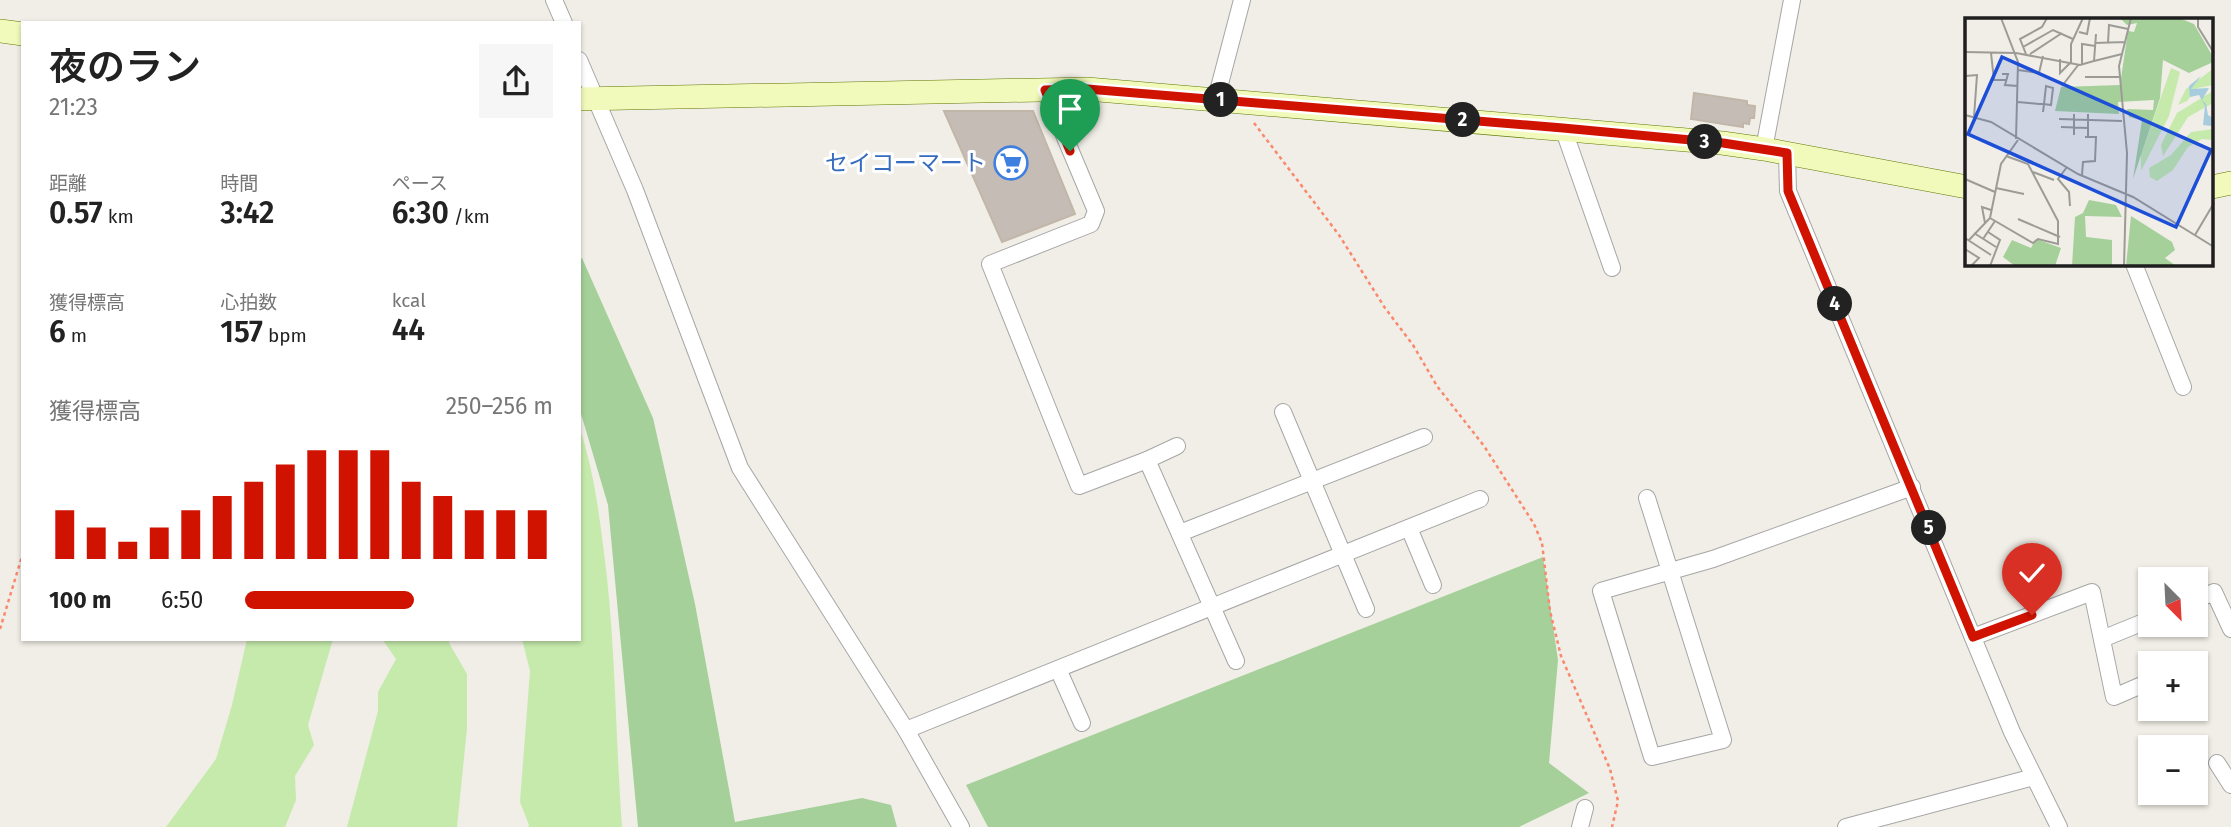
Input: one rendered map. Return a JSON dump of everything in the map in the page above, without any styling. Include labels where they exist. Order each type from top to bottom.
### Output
[{"type":"street","points":[[554,0],[563,21]]},
{"type":"street","points":[[1226,100],[1242,0]]},
{"type":"street","points":[[1792,0],[1776,151],[1788,191],[2012,732],[2059,827]]},
{"type":"street","points":[[0,31],[21,34]]},
{"type":"street","points":[[581,70],[587,99],[635,190],[740,468],[906,730],[961,827]]},
{"type":"street","points":[[587,99],[1087,89],[1563,128],[1776,151],[1965,187]]},
{"type":"street","points":[[1045,90],[1096,211],[1091,225],[990,264],[1079,486],[1177,446]]},
{"type":"street","points":[[1563,128],[1612,268]]},
{"type":"street","points":[[2135,266],[2183,387]]},
{"type":"street","points":[[1283,412],[1366,609]]},
{"type":"street","points":[[1180,533],[1424,437]]},
{"type":"street","points":[[1147,460],[1236,661]]},
{"type":"street","points":[[1647,499],[1671,571],[1723,740],[1652,757],[1601,591],[1671,571],[1713,559],[1912,487]]},
{"type":"street","points":[[906,730],[1480,499]]},
{"type":"street","points":[[1409,528],[1433,585]]},
{"type":"street","points":[[1973,637],[2092,592],[2114,696],[2138,686]]},
{"type":"street","points":[[2208,595],[2214,592],[2231,629]]},
{"type":"street","points":[[2102,639],[2138,624]]},
{"type":"street","points":[[1058,669],[1082,723]]},
{"type":"street","points":[[2217,763],[2231,786]]},
{"type":"street","points":[[1846,827],[2034,777]]},
{"type":"street","points":[[1580,827],[1585,808]]},
{"type":"path","points":[[1226,100],[1339,235],[1385,308],[1413,345],[1437,386],[1484,446],[1534,524],[1542,543],[1550,611],[1561,656],[1610,769],[1618,801],[1612,827]]},
{"type":"path","points":[[0,629],[21,560]]},
{"type":"green space","points":[[581,259],[653,418],[695,604],[735,822],[862,798],[891,805],[897,827],[638,827],[608,505],[581,414]]},
{"type":"green space","points":[[581,432],[594,485],[607,580],[622,827],[528,827],[520,802],[530,671],[522,641],[581,641]]},
{"type":"green space","points":[[1543,557],[1558,660],[1549,763],[1589,793],[1519,827],[988,827],[966,785]]},
{"type":"green space","points":[[247,641],[332,641],[308,725],[314,745],[295,776],[296,800],[285,827],[166,827],[216,759]]},
{"type":"green space","points":[[383,641],[449,641],[467,674],[467,728],[457,827],[347,827],[378,711],[378,692],[396,659]]},
{"type":"building","points":[[1694,93],[1747,101],[1747,105],[1755,106],[1754,118],[1750,118],[1749,124],[1743,123],[1743,127],[1691,119]]},
{"type":"building","name":"セイコーマート","points":[[944,111],[1033,111],[1075,214],[1002,242]]},
{"type":"place","name":"セイコーマート","points":[[1011,163]]},
{"type":"route","points":[[1070,151],[1045,90],[1087,89],[1563,128],[1723,143],[1787,153],[1788,191],[1973,637],[2032,615]]}]
